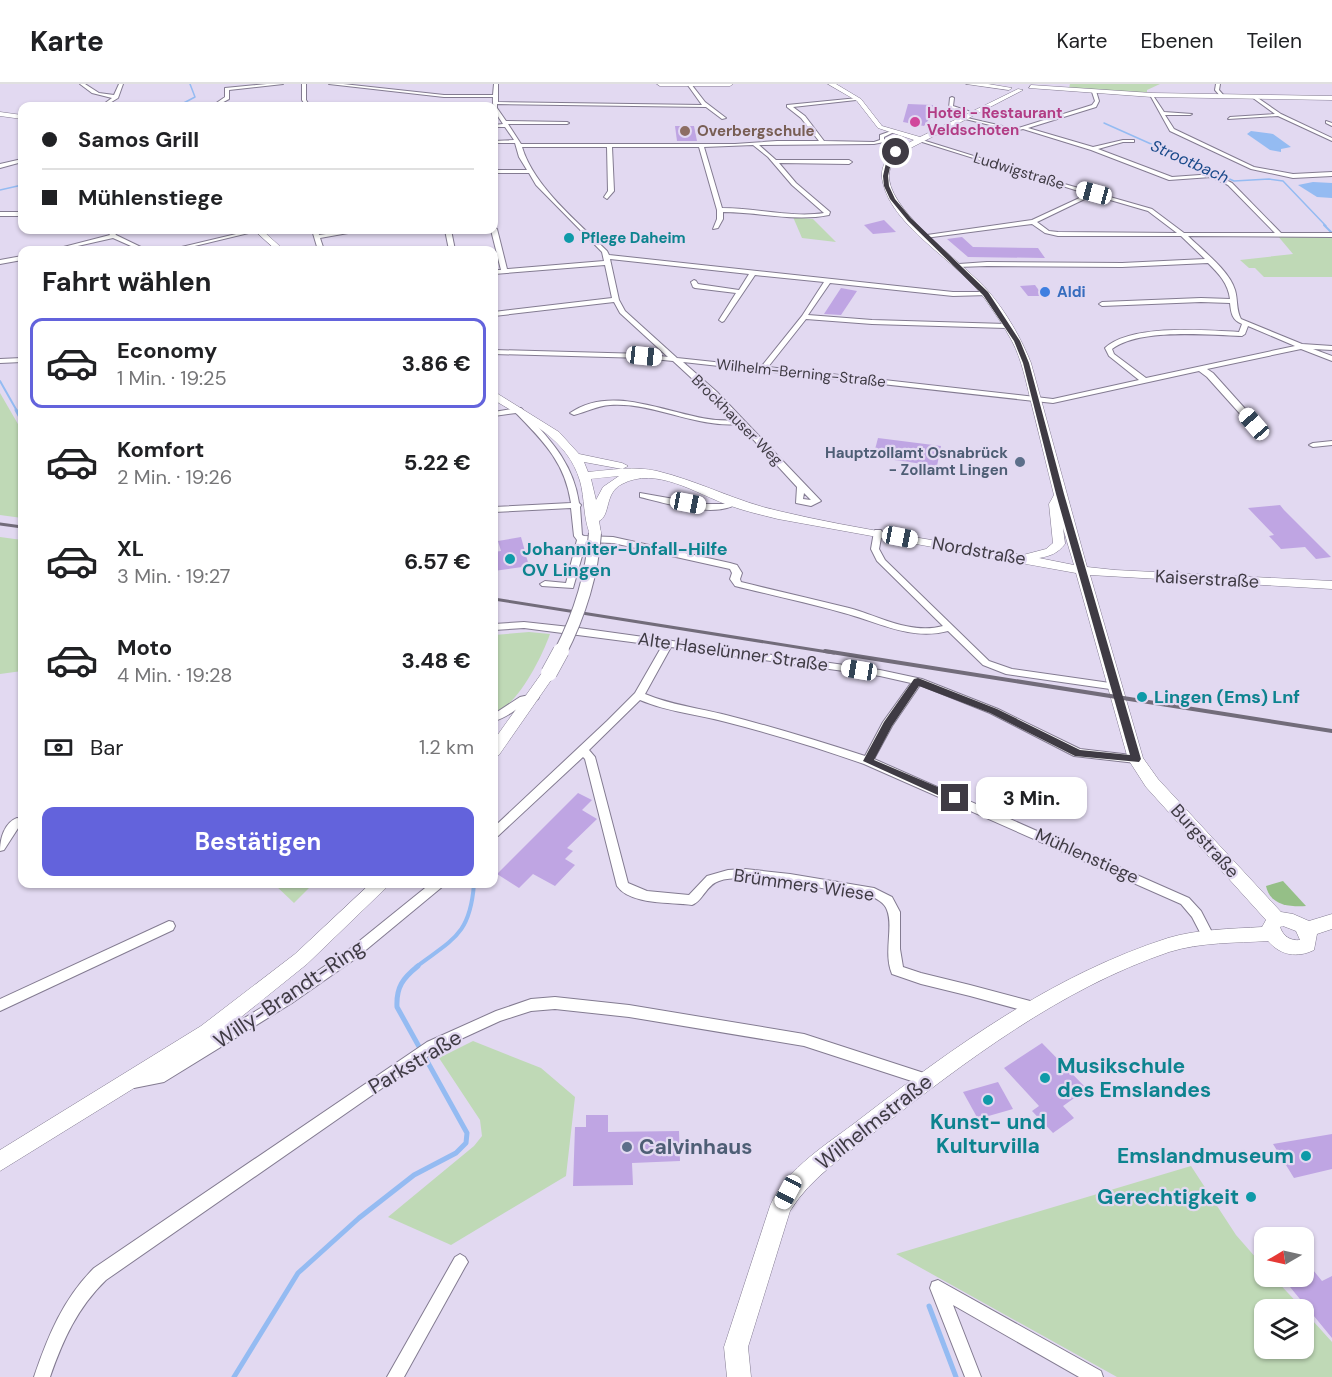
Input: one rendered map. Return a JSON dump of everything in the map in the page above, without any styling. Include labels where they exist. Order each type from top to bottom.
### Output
[{"type":"main road","points":[[660,84],[730,84]]},
{"type":"main road","points":[[831,84],[856,99],[870,112],[877,124],[921,140]]},
{"type":"main road","points":[[969,84],[1152,95],[1332,98]]},
{"type":"main road","points":[[982,84],[1014,87]]},
{"type":"main road","points":[[900,150],[1003,98],[1014,87]]},
{"type":"main road","points":[[0,114],[18,116]]},
{"type":"main road","points":[[892,131],[904,142],[900,150]]},
{"type":"main road","name":"Burgstraße","points":[[900,150],[890,159],[885,176],[890,194],[909,220],[986,294],[1017,341],[1026,363],[1060,494],[1136,759],[1152,783],[1275,927],[1286,946],[1304,948],[1310,940],[1306,929]]},
{"type":"main road","points":[[262,234],[276,246]]},
{"type":"main road","points":[[498,398],[554,432],[568,444],[586,476],[596,507],[600,536],[583,604],[549,673],[534,697],[498,742]]},
{"type":"main road","points":[[576,457],[649,470],[654,474]]},
{"type":"main road","name":"Nordstraße","points":[[586,476],[619,472],[654,474],[734,503],[778,515],[1083,570]]},
{"type":"main road","name":"Nordstraße","points":[[596,507],[603,494],[614,484],[635,475],[654,474]]},
{"type":"main road","points":[[990,554],[1024,557],[1056,549],[1059,544],[1055,504],[1060,494]]},
{"type":"main road","name":"Kaiserstraße","points":[[1083,570],[1115,574],[1332,585]]},
{"type":"main road","name":"Willy-Brandt-Ring","points":[[0,1161],[208,1032],[267,988],[377,888]]},
{"type":"main road","points":[[1275,927],[1289,919],[1306,929],[1319,927],[1332,921]]},
{"type":"main road","name":"Wilhelmstraße","points":[[739,1377],[736,1347],[780,1206],[788,1192],[824,1159],[927,1080],[1034,1008],[1102,971],[1176,943],[1275,927]]},
{"type":"street","points":[[82,84],[94,93],[116,97]]},
{"type":"street","points":[[109,102],[116,97],[121,84]]},
{"type":"street","points":[[222,102],[227,98],[227,89],[281,84]]},
{"type":"street","points":[[304,84],[305,102]]},
{"type":"street","points":[[332,84],[494,100],[706,106]]},
{"type":"street","name":"Brockhauser Weg","points":[[494,100],[496,84]]},
{"type":"street","points":[[689,84],[706,106],[724,118]]},
{"type":"street","points":[[1218,84],[1217,90],[1223,96]]},
{"type":"street","points":[[963,118],[1015,130],[1094,106],[1097,101],[1094,92]]},
{"type":"street","points":[[1152,95],[1172,130],[1253,168],[1293,176],[1332,174]]},
{"type":"street","points":[[1255,97],[1279,115],[1332,141]]},
{"type":"street","points":[[952,98],[951,107],[972,114]]},
{"type":"street","points":[[822,142],[803,117],[789,106],[856,99]]},
{"type":"street","points":[[1162,112],[1190,114]]},
{"type":"street","points":[[1230,118],[1279,115]]},
{"type":"street","name":"Brockhauser Weg","points":[[498,116],[518,144],[522,157],[544,192],[583,227],[608,260],[616,300],[633,323],[714,394],[795,479],[801,487],[799,501],[811,503],[818,501],[795,479]]},
{"type":"street","points":[[498,125],[567,123]]},
{"type":"street","points":[[1023,128],[1092,149],[1171,179],[1208,175],[1219,178],[1240,193],[1280,235]]},
{"type":"street","points":[[498,142],[518,144],[609,145],[879,142],[882,141],[883,135],[892,131]]},
{"type":"street","points":[[1316,132],[1332,131]]},
{"type":"street","name":"Ludwigstraße","points":[[921,140],[1150,210],[1181,233],[1211,261],[1230,284],[1235,315],[1245,324]]},
{"type":"street","points":[[1092,149],[1132,141]]},
{"type":"street","points":[[720,210],[748,210],[807,217],[827,214],[755,144]]},
{"type":"street","points":[[607,197],[611,191],[609,145]]},
{"type":"street","points":[[700,145],[720,210],[720,219],[715,228]]},
{"type":"street","points":[[774,162],[804,160],[849,162]]},
{"type":"street","points":[[0,166],[18,162]]},
{"type":"street","points":[[498,172],[530,171]]},
{"type":"street","points":[[927,237],[1033,222],[1094,193]]},
{"type":"street","points":[[0,214],[18,214]]},
{"type":"street","points":[[1033,222],[1047,232],[1058,234],[1332,235]]},
{"type":"street","points":[[68,246],[109,234]]},
{"type":"street","points":[[114,234],[136,246]]},
{"type":"street","points":[[189,246],[241,234]]},
{"type":"street","points":[[316,234],[320,246]]},
{"type":"street","points":[[317,237],[336,234]]},
{"type":"street","points":[[495,234],[504,271]]},
{"type":"street","points":[[0,262],[18,259]]},
{"type":"street","points":[[498,272],[608,260],[953,294],[986,294]]},
{"type":"street","points":[[959,266],[1211,261]]},
{"type":"street","points":[[722,320],[753,273]]},
{"type":"street","points":[[763,369],[804,317],[829,280]]},
{"type":"street","points":[[694,282],[695,286],[741,292]]},
{"type":"street","points":[[498,314],[616,300]]},
{"type":"street","points":[[1102,304],[1201,300],[1234,302]]},
{"type":"street","points":[[804,317],[890,323],[1006,326]]},
{"type":"street","points":[[1145,381],[1111,355],[1108,348],[1112,343],[1138,336],[1172,333],[1242,334],[1245,324],[1332,359]]},
{"type":"street","points":[[1304,346],[1332,348]]},
{"type":"street","name":"Wilhelm-Berning-Straße","points":[[498,352],[599,353],[673,359],[1035,399],[1063,400],[1304,346]]},
{"type":"street","points":[[1,361],[18,360]]},
{"type":"street","points":[[1201,369],[1210,375],[1254,424]]},
{"type":"street","points":[[574,413],[604,404],[621,403],[711,423],[741,422]]},
{"type":"street","points":[[498,413],[518,410],[560,456],[569,472],[577,505],[578,536],[582,539]]},
{"type":"street","points":[[1313,445],[1332,443]]},
{"type":"street","name":"Nordstraße","points":[[643,495],[713,507],[728,506],[734,503]]},
{"type":"street","points":[[498,510],[577,505]]},
{"type":"street","points":[[878,532],[875,549],[881,561],[975,655],[995,668],[1117,687]]},
{"type":"street","points":[[582,539],[600,536],[727,565],[734,567],[738,584],[848,611],[907,630],[933,632],[948,628]]},
{"type":"street","points":[[545,584],[570,586],[582,539]]},
{"type":"street","name":"Alte Haselünner Straße","points":[[498,627],[539,627],[668,643],[849,668],[918,681],[993,711],[1078,753],[1136,759]]},
{"type":"street","points":[[498,829],[639,695],[668,643]]},
{"type":"street","points":[[868,761],[887,725],[918,681]]},
{"type":"street","name":"Mühlenstiege","points":[[639,695],[659,704],[725,718],[868,761],[1185,901],[1197,914],[1209,938]]},
{"type":"street","points":[[498,716],[525,697],[534,697]]},
{"type":"street","name":"Brümmers Wiese","points":[[579,753],[590,757],[623,886],[627,889],[638,894],[692,900],[715,877],[741,873],[870,891],[885,897],[893,905],[896,916],[894,947],[897,970],[927,981],[963,988],[1006,1002],[1034,1008]]},
{"type":"street","points":[[0,847],[16,822]]},
{"type":"street","name":"Willy-Brandt-Ring","points":[[128,1082],[159,1078],[287,999],[351,955],[433,888]]},
{"type":"street","points":[[0,1005],[169,926]]},
{"type":"street","name":"Parkstraße","points":[[42,1377],[56,1336],[68,1311],[100,1274],[432,1046],[513,1010],[531,1005],[555,1003],[629,1011],[804,1040],[927,1080]]},
{"type":"street","points":[[395,1377],[460,1263]]},
{"type":"street","points":[[973,1377],[938,1288],[1095,1377]]},
{"type":"green space","points":[[1070,84],[1160,84],[1147,90],[1147,93],[1069,88]]},
{"type":"green space","points":[[793,217],[813,219],[836,242],[802,238]]},
{"type":"green space","points":[[1277,235],[1332,236],[1332,277],[1264,277],[1255,268],[1249,268],[1240,260],[1293,254]]},
{"type":"green space","points":[[0,393],[18,424],[18,517],[0,515]]},
{"type":"green space","points":[[0,537],[18,539],[18,672],[0,674]]},
{"type":"green space","points":[[529,632],[550,634],[528,680],[512,701],[498,712],[498,635]]},
{"type":"green space","points":[[1283,881],[1306,906],[1281,904],[1272,897],[1266,886]]},
{"type":"green space","points":[[278,888],[309,888],[294,903]]},
{"type":"green space","points":[[473,1041],[541,1068],[575,1097],[566,1176],[451,1245],[388,1217],[474,1146],[482,1136],[480,1120],[439,1058]]},
{"type":"green space","points":[[1191,1166],[1236,1235],[1254,1256],[1254,1287],[1282,1287],[1294,1299],[1254,1299],[1254,1359],[1314,1359],[1314,1322],[1332,1342],[1332,1377],[1117,1377],[896,1254]]},
{"type":"water","points":[[1251,131],[1273,134],[1291,147],[1281,149],[1281,152],[1270,150],[1247,134]]},
{"type":"water","points":[[1313,182],[1332,183],[1332,198],[1317,197],[1298,185]]},
{"type":"building","points":[[908,104],[933,105],[933,114],[924,126],[903,122]]},
{"type":"building","points":[[675,126],[694,126],[697,141],[677,141]]},
{"type":"building","points":[[884,220],[896,232],[873,234],[864,225]]},
{"type":"building","points":[[962,237],[973,247],[1038,248],[1045,258],[968,257],[947,239]]},
{"type":"building","points":[[1035,285],[1043,296],[1028,296],[1020,286]]},
{"type":"building","points":[[841,288],[857,291],[841,315],[824,314]]},
{"type":"building","points":[[878,438],[941,446],[937,466],[873,457]]},
{"type":"building","points":[[1280,505],[1331,557],[1316,559],[1305,547],[1281,549],[1269,536],[1274,535],[1248,508]]},
{"type":"building","name":"Johanniter-Unfall-Hilfe OV Lingen","points":[[521,537],[529,566],[498,570],[498,551],[501,551],[498,541]]},
{"type":"building","points":[[578,793],[592,800],[582,810],[597,819],[567,848],[573,851],[565,859],[575,865],[555,886],[533,874],[519,888],[498,873]]},
{"type":"building","name":"Musikschule des Emslandes","points":[[1042,1043],[1087,1089],[1063,1106],[1074,1118],[1053,1133],[1032,1111],[1039,1106],[1004,1068]]},
{"type":"building","name":"Kunst- und Kulturvilla","points":[[998,1082],[1013,1109],[978,1119],[963,1092]]},
{"type":"building","name":"Calvinhaus","points":[[586,1115],[608,1115],[608,1132],[679,1131],[680,1161],[632,1163],[633,1185],[573,1186],[575,1127],[586,1127]]},
{"type":"building","name":"Emslandmuseum","points":[[1332,1134],[1332,1169],[1294,1178],[1273,1144]]},
{"type":"building","points":[[1314,1271],[1322,1281],[1332,1276],[1332,1338],[1314,1316],[1314,1299],[1300,1299],[1290,1287],[1314,1287]]},
{"type":"waterway","points":[[186,102],[195,97],[190,84]]},
{"type":"waterway","name":"Strootbach","points":[[1104,123],[1234,181],[1269,179],[1283,181],[1326,226]]},
{"type":"waterway","points":[[0,190],[18,186]]},
{"type":"waterway","name":"Strootbach","points":[[1324,225],[1331,232]]},
{"type":"waterway","points":[[0,381],[17,411]]},
{"type":"waterway","points":[[16,410],[18,414]]},
{"type":"waterway","points":[[416,967],[450,942],[464,925],[474,888]]},
{"type":"waterway","points":[[234,1377],[298,1273],[359,1218],[414,1175],[456,1153],[466,1143],[467,1133],[397,1007],[402,984],[418,966]]},
{"type":"waterway","points":[[929,1306],[956,1377]]},
{"type":"railway","points":[[0,524],[18,526]]},
{"type":"railway","points":[[498,600],[834,653]]},
{"type":"railway","points":[[825,651],[1332,731]]},
{"type":"place","name":"Hotel - Restaurant Veldschoten","points":[[915,122]]},
{"type":"place","name":"Overbergschule","points":[[685,131]]},
{"type":"place","name":"Pflege Daheim","points":[[569,238]]},
{"type":"place","name":"Aldi","points":[[1045,292]]},
{"type":"place","name":"Hauptzollamt Osnabrück - Zollamt Lingen","points":[[1020,462]]},
{"type":"place","name":"Johanniter-Unfall-Hilfe OV Lingen","points":[[510,559]]},
{"type":"place","name":"Lingen (Ems) Lnf","points":[[1142,697]]},
{"type":"place","name":"Musikschule des Emslandes","points":[[1045,1078]]},
{"type":"place","name":"Kunst- und Kulturvilla","points":[[988,1100]]},
{"type":"place","name":"Calvinhaus","points":[[627,1147]]},
{"type":"place","name":"Emslandmuseum","points":[[1306,1156]]},
{"type":"place","name":"Gerechtigkeit","points":[[1251,1197]]},
{"type":"route","points":[[896,152],[888,163],[885,176],[893,199],[909,220],[986,294],[1017,341],[1026,363],[1060,494],[1136,759],[1078,753],[993,711],[918,681],[908,692],[887,725],[868,761],[955,798]]}]
